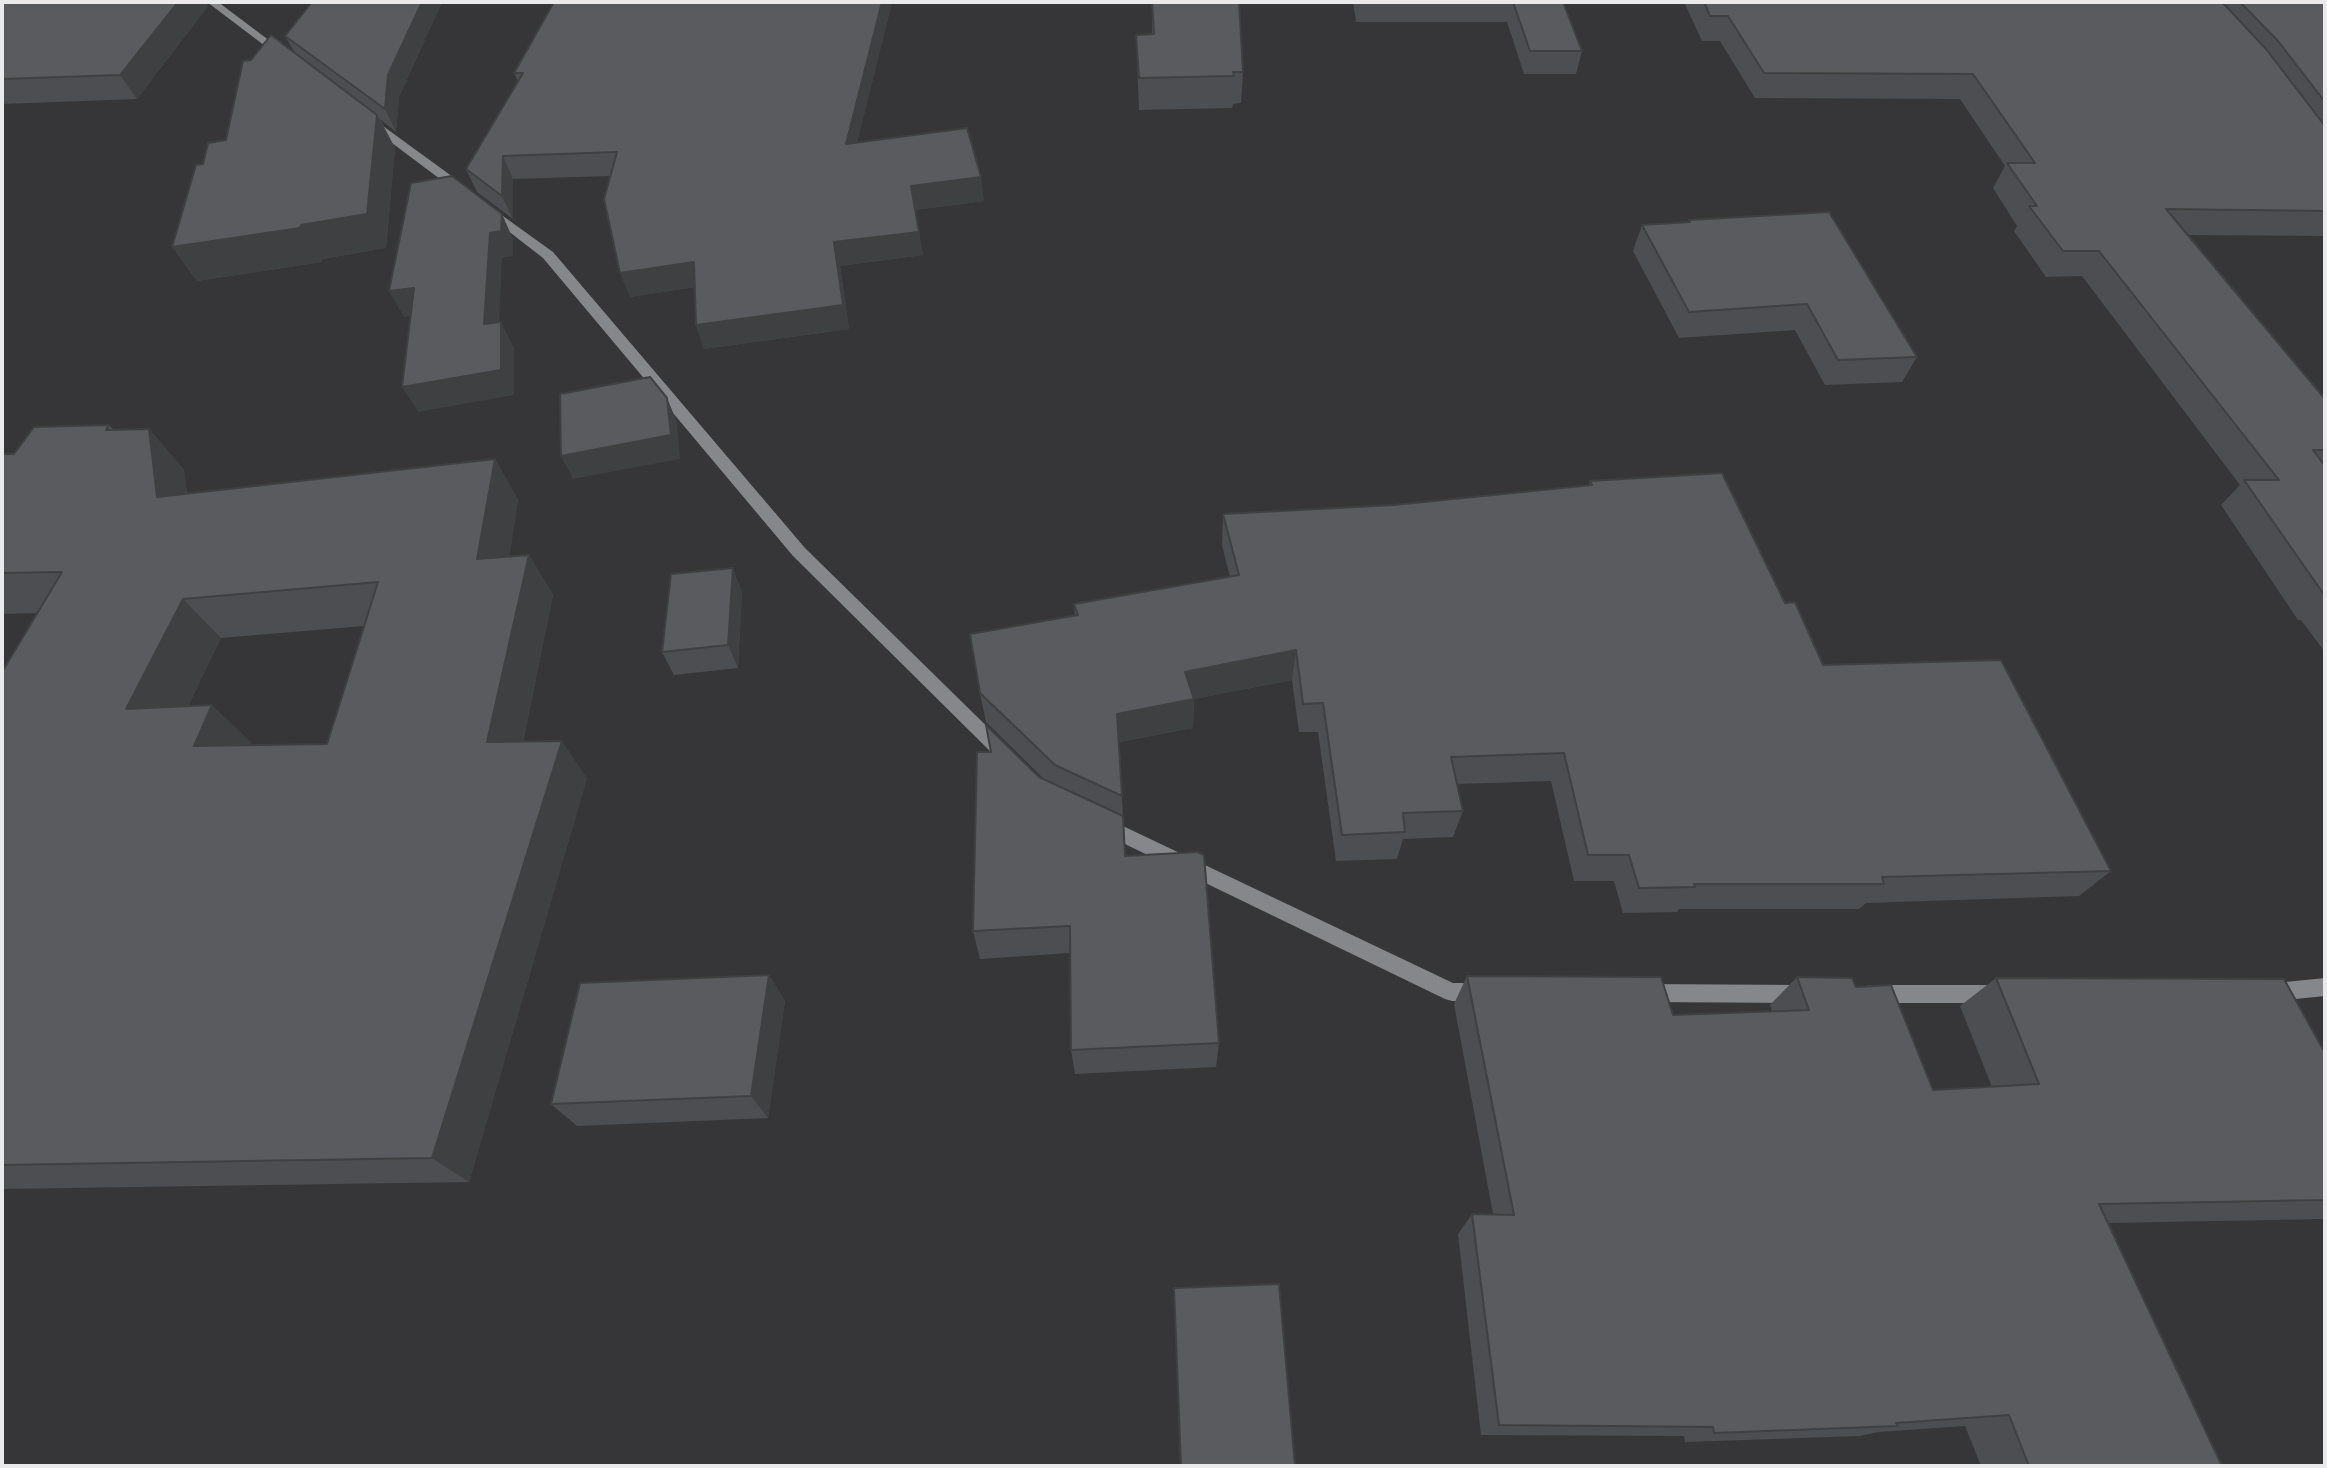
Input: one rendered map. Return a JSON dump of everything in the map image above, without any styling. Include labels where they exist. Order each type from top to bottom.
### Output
[{"type":"street","points":[[212,2],[299,67]]},
{"type":"street","points":[[353,108],[548,255],[799,552],[1022,771]]},
{"type":"street","points":[[1088,818],[1452,992],[1493,992]]},
{"type":"street","points":[[2250,994],[2325,987]]},
{"type":"street","points":[[1631,993],[1824,994]]},
{"type":"street","points":[[1851,994],[2017,994]]},
{"type":"building","points":[[2,2],[178,2],[120,75],[2,79]]},
{"type":"building","points":[[312,2],[422,2],[388,75],[385,109],[285,36]]},
{"type":"building","points":[[554,2],[882,2],[846,144],[967,128],[981,177],[911,186],[919,232],[834,242],[843,305],[696,325],[694,262],[620,273],[604,199],[617,152],[503,156],[502,196],[466,169],[523,73],[514,73]]},
{"type":"building","points":[[1152,2],[1239,2],[1243,72],[1233,72],[1234,76],[1139,78],[1136,35],[1154,34]]},
{"type":"building","points":[[1513,2],[1563,2],[1582,51],[1530,51]]},
{"type":"building","points":[[1704,2],[2222,2],[2266,49],[2325,126],[2325,211],[2166,209],[2325,399],[2325,450],[2313,450],[2325,466],[2325,596],[2244,480],[2279,480],[2099,251],[2063,251],[2029,206],[2037,206],[2007,163],[2035,163],[1973,74],[1764,73],[1728,16],[1710,16]]},
{"type":"building","points":[[2240,2],[2325,2],[2325,102],[2278,41]]},
{"type":"building","points":[[271,35],[377,115],[367,214],[301,225],[300,228],[172,247],[196,165],[203,164],[208,143],[226,140],[243,61],[251,60]]},
{"type":"building","points":[[452,176],[502,214],[501,231],[490,233],[484,324],[501,322],[501,370],[402,387],[414,288],[389,291],[411,183]]},
{"type":"building","points":[[1829,212],[1917,357],[1838,360],[1807,304],[1689,312],[1642,225],[1690,222],[1689,220]]},
{"type":"building","points":[[650,377],[667,398],[671,435],[561,456],[560,394]]},
{"type":"building","points":[[109,425],[106,430],[149,429],[157,497],[495,459],[477,559],[529,555],[487,742],[562,741],[432,1158],[2,1165],[2,672],[62,572],[2,573],[2,454],[14,454],[34,427]],"holes":[[[378,582],[327,744],[194,746],[212,705],[126,709],[183,599]]]},
{"type":"building","points":[[1722,473],[1785,603],[1795,602],[1823,665],[2001,660],[2111,871],[1882,877],[1884,884],[1694,884],[1695,887],[1639,888],[1629,855],[1588,855],[1564,753],[1451,757],[1463,811],[1403,813],[1405,832],[1342,835],[1323,703],[1303,704],[1296,650],[1185,672],[1194,699],[1117,714],[1122,796],[1055,765],[980,693],[970,634],[1078,615],[1074,604],[1239,575],[1223,514],[1394,505],[1592,485],[1590,481]]},
{"type":"building","points":[[733,568],[728,645],[662,652],[671,574]]},
{"type":"building","points":[[986,725],[1039,777],[1123,816],[1125,856],[1198,852],[1204,855],[1219,1043],[1071,1050],[1070,926],[973,931],[977,752],[991,752]]},
{"type":"building","points":[[769,975],[751,1096],[551,1104],[580,983]]},
{"type":"building","points":[[1467,976],[1661,977],[1673,1015],[1809,1010],[1797,977],[1852,978],[1856,987],[1891,985],[1933,1090],[2039,1084],[1996,978],[2284,979],[2325,1053],[2325,1200],[2099,1204],[2222,1466],[2029,1466],[2009,1415],[1896,1423],[1898,1426],[1714,1433],[1713,1427],[1499,1425],[1472,1214],[1514,1215]]},
{"type":"building","points":[[1279,1284],[1295,1466],[1181,1466],[1174,1288]]}]
